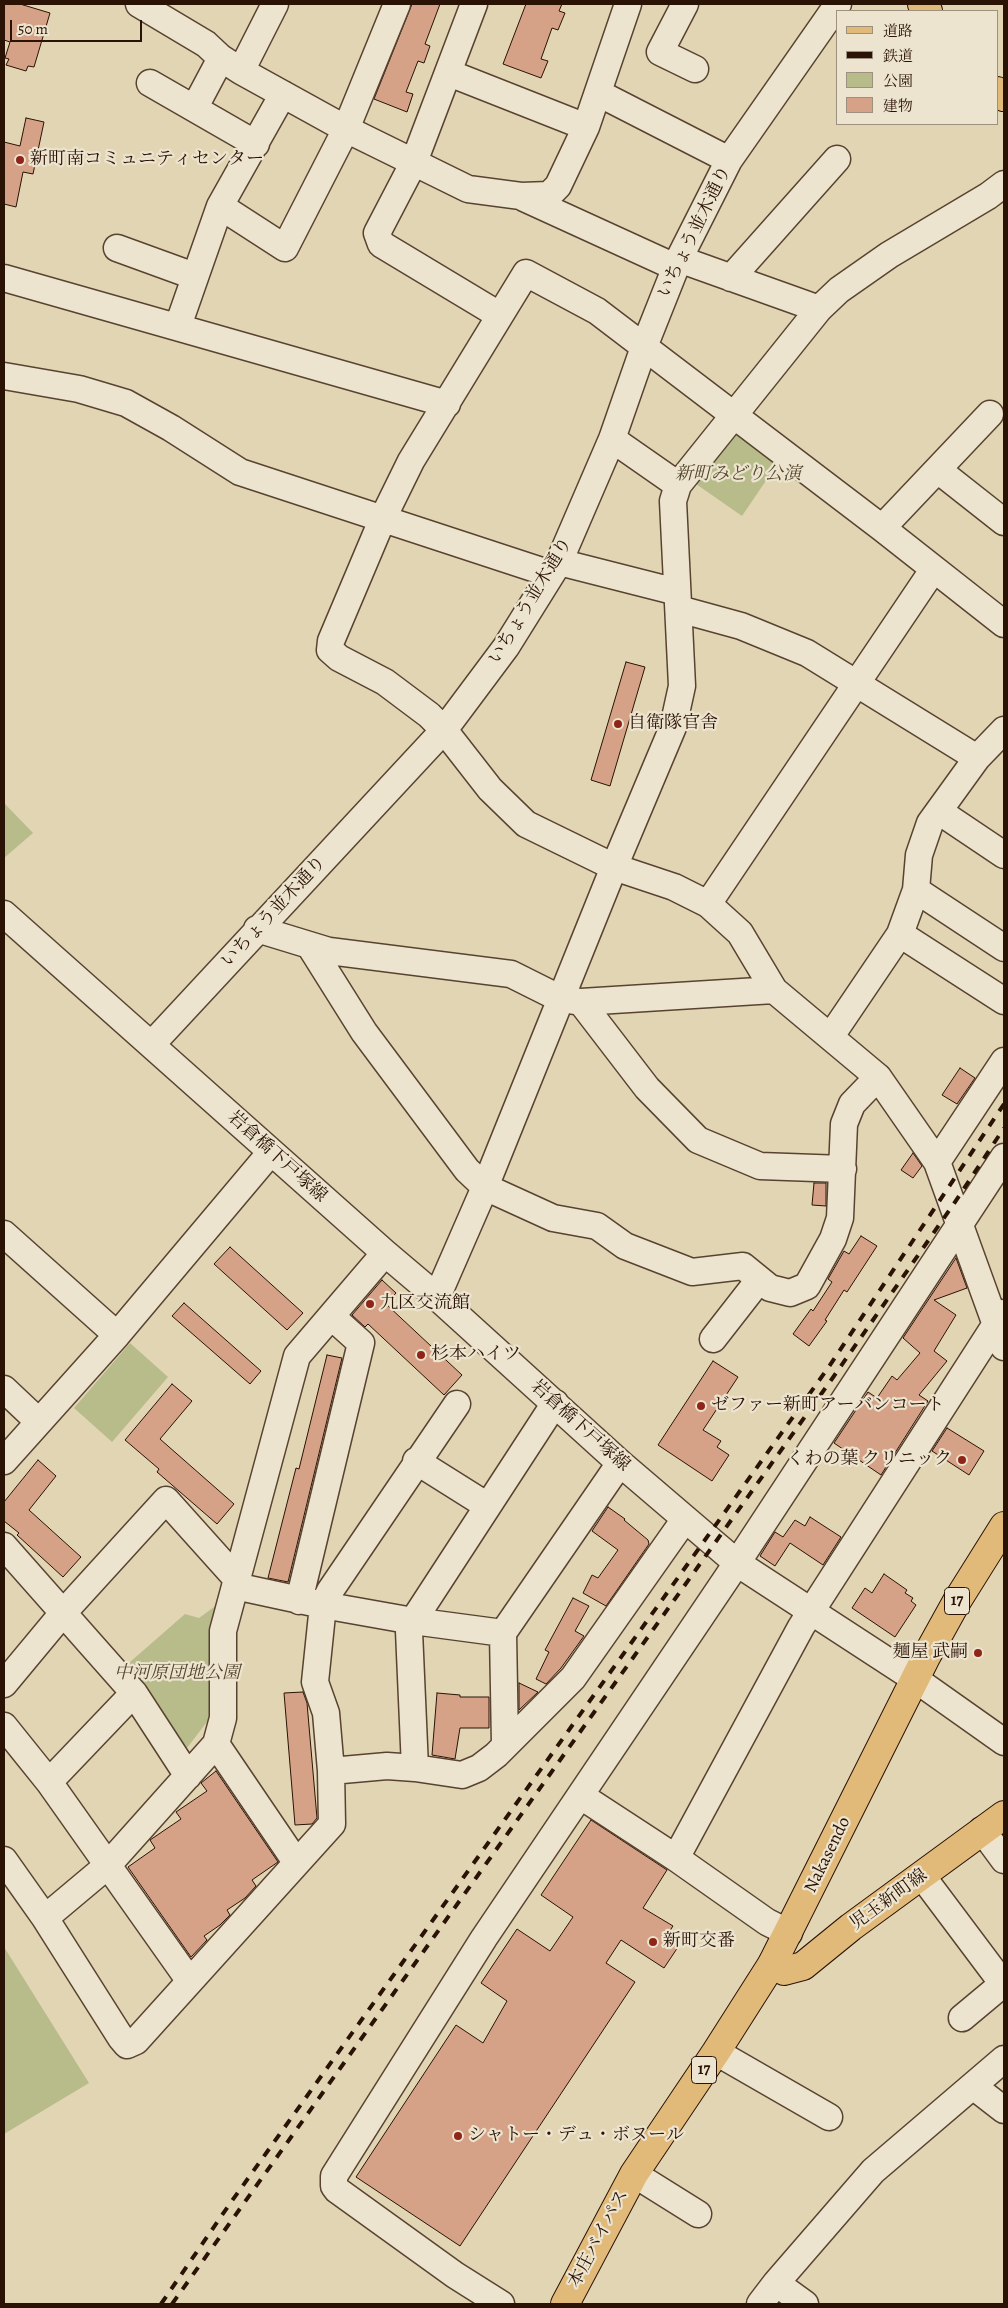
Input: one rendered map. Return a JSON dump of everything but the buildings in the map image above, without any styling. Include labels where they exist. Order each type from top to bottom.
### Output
[{"type":"main road","name":"Nakasendo","points":[[634,2174],[716,2052],[772,1964],[915,1679],[957,1601],[1004,1526]]},
{"type":"main road","name":"児玉新町線","points":[[772,1964],[784,1971],[803,1966],[850,1927],[993,1823]]},
{"type":"main road","name":"本庄バイパス","points":[[565,2304],[634,2174]]},
{"type":"street","points":[[139,4],[206,44],[231,64],[346,129],[468,189],[521,196],[549,195],[558,186],[586,127],[628,4]]},
{"type":"street","points":[[195,107],[231,64],[275,4]]},
{"type":"street","points":[[220,206],[285,248],[346,129],[397,4]]},
{"type":"street","points":[[474,4],[446,83],[414,162],[377,233],[381,244],[499,315]]},
{"type":"street","points":[[684,4],[660,52],[694,69]]},
{"type":"street","name":"いちょう並木通り","points":[[152,1044],[444,730],[506,647],[555,568],[612,439],[644,347],[677,263],[730,160],[838,4]]},
{"type":"street","points":[[150,83],[195,107],[256,144]]},
{"type":"street","points":[[446,83],[586,127]]},
{"type":"street","points":[[178,326],[220,206],[283,94]]},
{"type":"street","points":[[608,98],[730,160]]},
{"type":"street","points":[[731,278],[836,159]]},
{"type":"street","points":[[437,1297],[571,1000],[614,867],[673,727],[682,686],[674,501],[678,485],[819,309],[839,290],[889,255],[988,196],[1004,184]]},
{"type":"street","points":[[521,196],[677,263],[731,278],[819,309]]},
{"type":"street","points":[[117,248],[194,276]]},
{"type":"street","points":[[676,1858],[810,1611],[1001,1327],[959,1224],[937,1162],[878,1077],[774,990],[740,933],[708,904],[674,887],[614,867],[526,824],[490,789],[444,730],[429,715],[385,682],[339,658],[330,650],[331,641],[382,518],[411,461],[526,273],[597,311],[882,528],[1004,624]]},
{"type":"street","points":[[4,278],[447,404]]},
{"type":"street","points":[[4,376],[79,389],[126,403],[171,428],[240,472],[382,518],[555,568],[678,600],[807,653],[977,758]]},
{"type":"street","points":[[882,528],[990,414]]},
{"type":"street","points":[[612,439],[678,485]]},
{"type":"street","points":[[938,470],[1004,522]]},
{"type":"street","points":[[708,904],[855,684],[934,570]]},
{"type":"street","points":[[831,1036],[900,934],[916,890],[919,855],[930,823],[940,812],[977,758],[1004,730]]},
{"type":"street","points":[[940,812],[1004,855]]},
{"type":"street","points":[[916,890],[1004,948]]},
{"type":"street","name":"岩倉橋下戸塚線","points":[[4,914],[437,1297],[620,1463],[737,1563],[915,1679],[1004,1742]]},
{"type":"street","points":[[257,929],[329,951],[511,974],[571,1000],[647,1088],[698,1140],[760,1166],[843,1169]]},
{"type":"street","points":[[900,934],[1004,1001]]},
{"type":"street","points":[[310,946],[364,1032],[467,1170],[485,1187],[552,1218],[597,1226],[625,1246],[692,1272],[743,1266],[770,1288],[790,1293],[807,1286],[833,1240],[840,1218],[844,1124],[852,1104],[878,1077]]},
{"type":"street","points":[[571,1000],[774,990]]},
{"type":"street","points":[[937,1162],[1004,1061]]},
{"type":"street","points":[[4,1461],[117,1335],[272,1152]]},
{"type":"street","points":[[501,2304],[455,2275],[337,2190],[332,2181],[334,2176],[484,1938],[737,1563],[1004,1157]]},
{"type":"street","points":[[4,1234],[117,1335]]},
{"type":"street","points":[[45,1918],[107,1866],[216,1744],[223,1718],[223,1631],[297,1356],[385,1253]]},
{"type":"street","points":[[713,1339],[759,1280]]},
{"type":"street","points":[[4,1860],[45,1918],[121,2038],[128,2045],[136,2040],[332,1824],[331,1771],[326,1713],[315,1682],[311,1603],[361,1343],[332,1317]]},
{"type":"street","points":[[4,1389],[40,1422]]},
{"type":"street","points":[[415,1768],[410,1630],[413,1621],[486,1505],[555,1403]]},
{"type":"street","points":[[311,1603],[330,1590],[416,1461],[457,1404]]},
{"type":"street","points":[[416,1461],[486,1505]]},
{"type":"street","points":[[505,1745],[503,1633],[620,1463]]},
{"type":"street","points":[[4,1684],[63,1613],[166,1500],[236,1582],[311,1603],[413,1621],[503,1633]]},
{"type":"street","points":[[331,1771],[387,1766],[462,1775],[479,1768],[573,1678],[587,1661],[685,1518]]},
{"type":"street","points":[[4,1546],[134,1693],[188,1776]]},
{"type":"street","points":[[49,1782],[134,1693]]},
{"type":"street","points":[[4,1726],[49,1782],[189,1980]]},
{"type":"street","points":[[216,1744],[296,1862]]},
{"type":"street","points":[[581,1796],[676,1858],[767,1922],[789,1933]]},
{"type":"street","points":[[993,1823],[1004,1860]]},
{"type":"street","points":[[922,1876],[1004,1984],[962,2018]]},
{"type":"street","points":[[716,2052],[829,2117]]},
{"type":"street","points":[[760,2304],[873,2171],[1004,2059]]},
{"type":"street","points":[[973,2086],[1004,2110]]},
{"type":"street","points":[[634,2174],[698,2214]]},
{"type":"street","points":[[776,2283],[805,2304]]},
{"type":"green space","name":"新町みどり公演","points":[[733,435],[742,435],[778,463],[742,516],[696,484]]},
{"type":"green space","points":[[4,805],[33,833],[4,858]]},
{"type":"green space","points":[[130,1343],[168,1377],[112,1442],[74,1408]]},
{"type":"green space","name":"中河原団地公園","points":[[221,1602],[216,1710],[187,1748],[176,1746],[122,1669],[185,1614],[199,1618]]},
{"type":"green space","points":[[4,1947],[89,2083],[4,2134]]},
{"type":"railway","points":[[161,2304],[229,2205],[828,1368],[1004,1104]]},
{"type":"railway","points":[[172,2304],[834,1376],[1004,1128]]},
{"type":"place","name":"新町南コミュニティセンター","points":[[20,160]]},
{"type":"place","name":"自衛隊官舎","points":[[618,724]]},
{"type":"place","name":"九区交流館","points":[[370,1304]]},
{"type":"place","name":"杉本ハイツ","points":[[421,1355]]},
{"type":"place","name":"ゼファー新町アーバンコート","points":[[701,1406]]},
{"type":"place","name":"くわの葉 クリニック","points":[[962,1460]]},
{"type":"place","name":"麺屋 武嗣","points":[[978,1653]]},
{"type":"place","name":"新町交番","points":[[653,1942]]},
{"type":"place","name":"シャトー・デュ・ボヌール","points":[[458,2136]]}]
